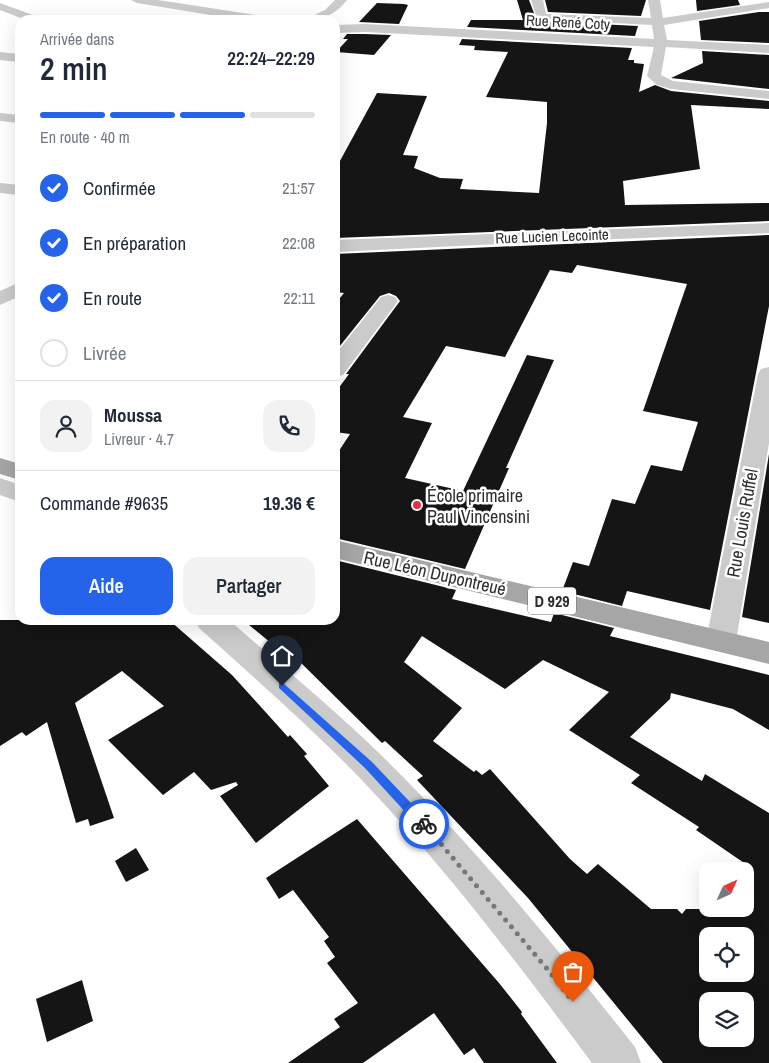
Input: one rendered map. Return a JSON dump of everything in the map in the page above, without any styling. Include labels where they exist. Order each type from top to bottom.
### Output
[{"type":"main road","points":[[0,466],[15,470]]},
{"type":"main road","name":"Rue Léon Dupontreué","points":[[340,550],[769,652]]},
{"type":"street","points":[[137,0],[231,15]]},
{"type":"street","points":[[204,11],[219,0]]},
{"type":"street","points":[[335,15],[340,0]]},
{"type":"street","points":[[537,0],[541,16],[658,22],[687,19],[761,3],[769,5]]},
{"type":"street","points":[[654,0],[661,43],[654,76],[662,82],[680,86],[769,95]]},
{"type":"street","points":[[0,2],[16,1]]},
{"type":"street","points":[[0,6],[24,15]]},
{"type":"street","name":"Rue René Coty","points":[[340,23],[365,28],[769,49]]},
{"type":"street","points":[[0,56],[15,58]]},
{"type":"street","points":[[0,117],[15,118]]},
{"type":"street","points":[[0,188],[15,190]]},
{"type":"street","name":"Rue Lucien Lecointe","points":[[340,246],[769,228]]},
{"type":"street","points":[[0,299],[15,291]]},
{"type":"street","points":[[340,363],[388,301]]},
{"type":"street","name":"Rue Louis Ruffel","points":[[721,641],[769,374]]},
{"type":"street","points":[[0,486],[15,492]]},
{"type":"street","points":[[215,625],[369,765],[434,835],[549,971],[619,1063]]},
{"type":"building","points":[[517,0],[529,0],[537,21],[638,26],[635,36],[467,27],[471,20],[523,20]]},
{"type":"building","points":[[545,0],[646,0],[641,16],[548,12]]},
{"type":"building","points":[[696,0],[738,0],[740,5],[697,11]]},
{"type":"building","points":[[377,3],[408,5],[399,24],[359,22]]},
{"type":"building","points":[[769,12],[769,43],[701,40],[699,21]]},
{"type":"building","points":[[347,34],[391,35],[374,55],[340,52],[340,48],[348,39],[343,39]]},
{"type":"building","points":[[462,39],[632,48],[628,60],[644,64],[639,92],[655,85],[671,91],[769,101],[769,109],[691,105],[700,169],[623,181],[625,205],[769,203],[769,221],[340,238],[340,161],[377,93],[427,96],[403,155],[418,156],[414,168],[440,178],[463,179],[460,189],[539,193],[547,123],[547,102],[486,97],[508,52],[474,50],[475,46],[459,45]]},
{"type":"building","points":[[702,51],[769,55],[769,89],[671,78],[703,63]]},
{"type":"building","points":[[769,235],[769,306],[710,610],[627,591],[622,606],[562,591],[573,562],[589,566],[612,499],[635,504],[651,465],[682,471],[698,422],[643,411],[687,284],[577,265],[572,273],[550,270],[505,357],[446,346],[403,417],[432,423],[405,478],[463,491],[527,355],[554,360],[506,468],[509,468],[465,569],[340,539],[340,449],[350,434],[340,433],[340,386],[349,374],[346,374],[400,301],[396,296],[389,293],[380,296],[340,346],[340,298],[344,293],[340,293],[340,254]]},
{"type":"building","points":[[769,454],[769,623],[742,617]]},
{"type":"building","points":[[340,561],[456,590],[452,599],[551,622],[554,613],[614,628],[610,636],[769,675],[769,730],[733,709],[671,693],[670,699],[630,737],[702,781],[705,774],[769,813],[769,1063],[663,1063],[528,898],[417,780],[423,776],[385,741],[382,743],[292,654],[288,657],[249,625],[340,625]],"holes":[[[422,636],[505,689],[543,660],[609,692],[569,730],[640,775],[631,783],[699,827],[696,830],[743,862],[754,862],[754,918],[699,918],[699,909],[686,909],[682,914],[677,909],[651,909],[598,864],[587,874],[570,859],[490,769],[482,775],[476,770],[474,772],[433,741],[462,708],[404,662]]]},
{"type":"building","points":[[0,620],[15,620],[15,625],[175,625],[232,675],[288,737],[290,735],[307,754],[304,756],[329,786],[256,843],[220,796],[238,785],[236,782],[211,790],[194,772],[163,795],[108,740],[164,706],[122,671],[75,703],[114,818],[90,826],[88,819],[76,823],[47,722],[26,736],[22,732],[0,746]]},
{"type":"building","points":[[357,819],[499,983],[522,1012],[521,1014],[557,1063],[484,1063],[474,1048],[464,1055],[434,1013],[363,1063],[288,1063],[340,1027],[334,1019],[358,1003],[327,963],[335,957],[324,941],[329,937],[293,890],[279,899],[266,878]]},
{"type":"building","points":[[136,848],[149,870],[126,882],[115,861]]},
{"type":"building","points":[[82,980],[93,1021],[47,1042],[36,999]]},
{"type":"way so far","points":[[424,824],[573,1002]]},
{"type":"place","name":"École primaire Paul Vincensini","points":[[417,505]]},
{"type":"route","points":[[282,686],[369,765],[424,824]]}]
